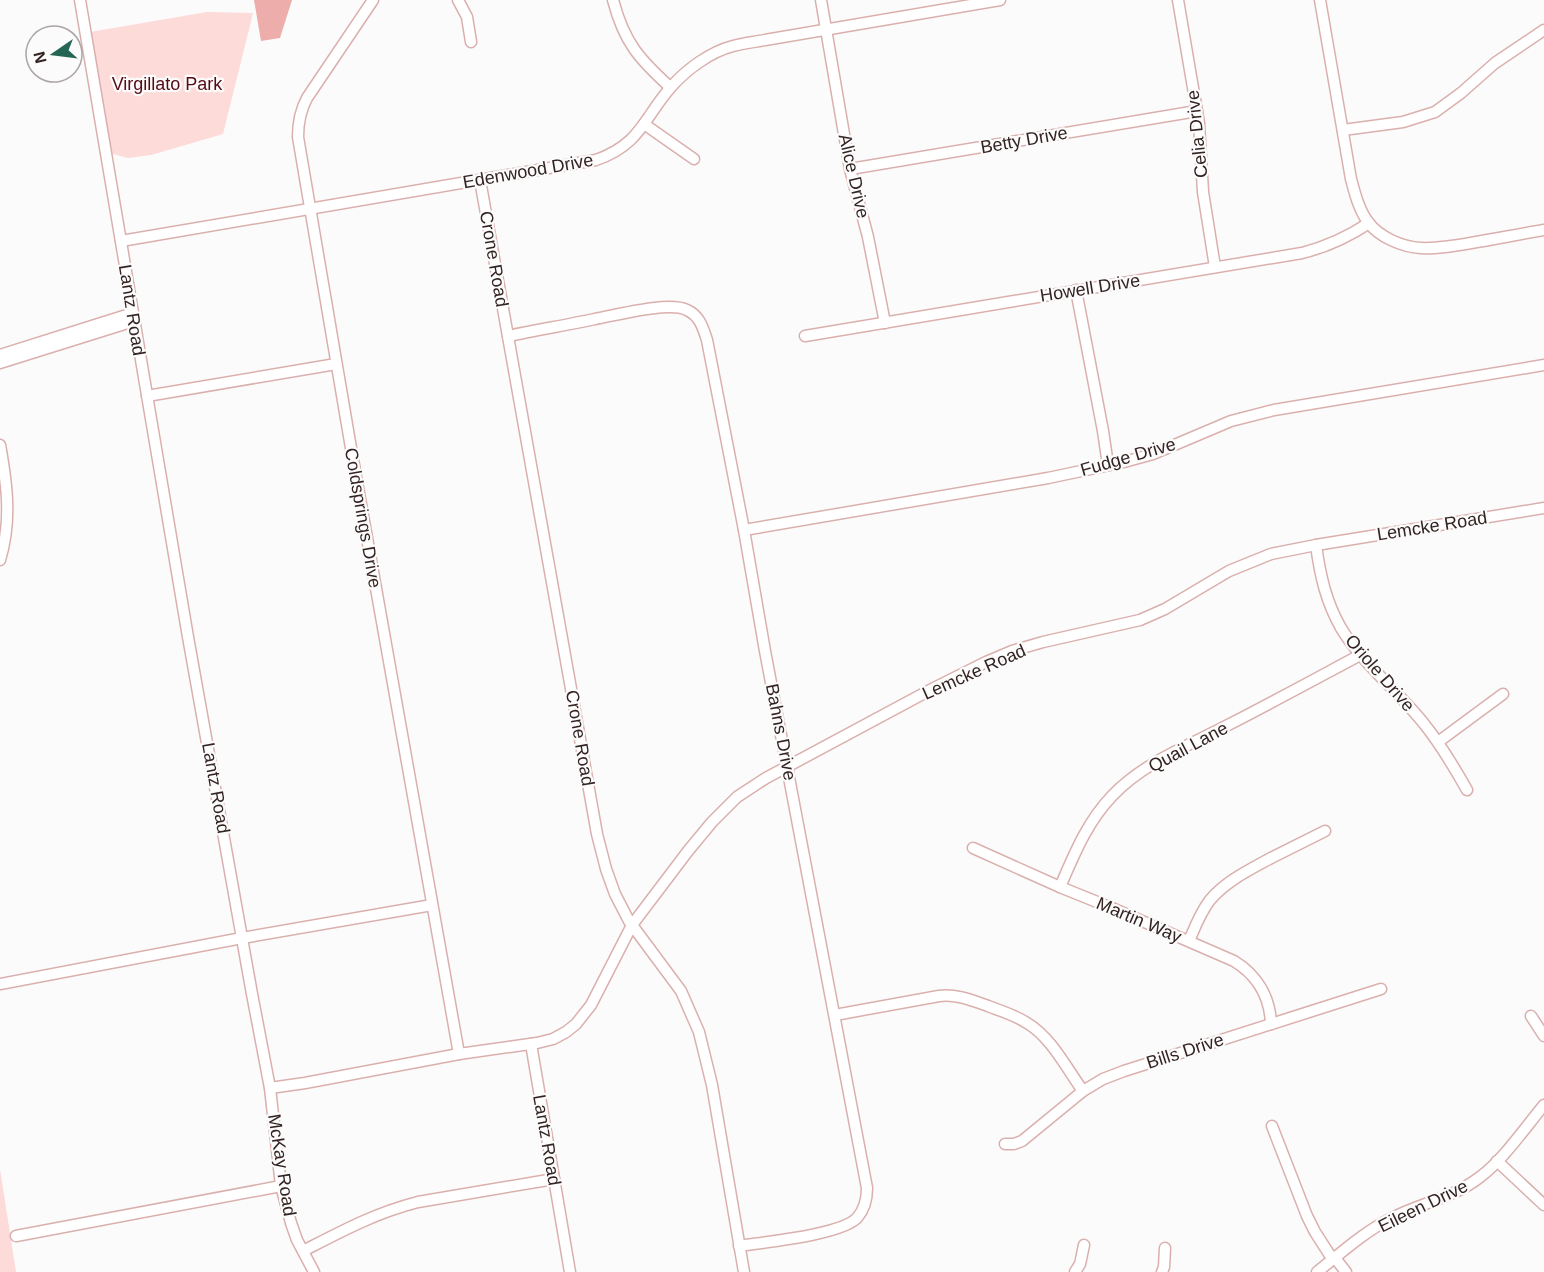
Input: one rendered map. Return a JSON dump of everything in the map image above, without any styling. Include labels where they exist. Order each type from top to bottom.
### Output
[{"type":"street","name":"Lantz Road","points":[[80,0],[133,317],[270,1088]]},
{"type":"street","name":"Coldsprings Drive","points":[[373,0],[307,98],[300,114],[298,137],[336,364],[459,1054]]},
{"type":"street","points":[[458,0],[466,17],[471,42]]},
{"type":"street","points":[[613,0],[622,30],[630,44],[648,67],[670,87]]},
{"type":"street","name":"Alice Drive","points":[[821,0],[850,169],[868,237],[885,323]]},
{"type":"street","name":"Edenwood Drive","points":[[121,241],[596,160],[627,144],[645,124],[670,87],[705,58],[720,51],[733,46],[826,29],[1000,0]]},
{"type":"street","name":"Celia Drive","points":[[1178,0],[1200,132],[1203,192],[1215,267]]},
{"type":"street","points":[[1320,0],[1351,179],[1360,207],[1369,223],[1392,240],[1421,248],[1452,246],[1544,230]]},
{"type":"street","points":[[1343,130],[1403,122],[1435,112],[1495,63],[1544,30]]},
{"type":"street","name":"Betty Drive","points":[[850,169],[1197,111]]},
{"type":"street","points":[[645,124],[694,159]]},
{"type":"street","name":"Crone Road","points":[[480,180],[597,834],[615,894],[632,925],[681,991],[699,1032],[711,1085],[744,1272]]},
{"type":"street","name":"Howell Drive","points":[[805,336],[1302,253],[1347,236],[1369,223]]},
{"type":"street","points":[[1076,290],[1108,465]]},
{"type":"street","name":"Bahns Drive","points":[[508,336],[651,309],[676,307],[694,314],[702,324],[707,340],[867,1195],[865,1206],[853,1221],[840,1228],[739,1246]]},
{"type":"street","points":[[0,355],[133,317]]},
{"type":"street","points":[[0,363],[133,317]]},
{"type":"street","points":[[147,396],[336,364]]},
{"type":"street","name":"Fudge Drive","points":[[744,530],[1036,480],[1108,465],[1154,454],[1231,421],[1274,410],[1544,365]]},
{"type":"street","points":[[0,445],[8,509],[0,560]]},
{"type":"street","name":"Lemcke Road","points":[[531,1044],[560,1036],[586,1013],[632,925],[687,851],[727,807],[745,792],[788,767],[921,695],[1002,655],[1043,642],[1140,620],[1165,609],[1238,566],[1271,554],[1544,507]]},
{"type":"street","name":"Oriole Drive","points":[[1316,545],[1320,577],[1329,605],[1342,630],[1424,724],[1438,742],[1467,790]]},
{"type":"street","name":"Quail Lane","points":[[1060,887],[1091,823],[1110,798],[1131,779],[1159,761],[1362,654]]},
{"type":"street","points":[[1438,742],[1503,694]]},
{"type":"street","points":[[1189,941],[1205,908],[1229,883],[1244,872],[1325,831]]},
{"type":"street","name":"Martin Way","points":[[973,848],[1234,961],[1258,982],[1270,1009],[1271,1024]]},
{"type":"street","points":[[0,984],[432,905]]},
{"type":"street","name":"Bills Drive","points":[[1005,1144],[1022,1141],[1083,1091],[1103,1079],[1382,989]]},
{"type":"street","points":[[835,1015],[939,996],[953,995],[966,998],[1019,1018],[1036,1028],[1083,1091]]},
{"type":"street","points":[[1531,1016],[1544,1036]]},
{"type":"street","name":"Lantz Road","points":[[531,1044],[570,1272]]},
{"type":"street","points":[[270,1088],[459,1054],[531,1044]]},
{"type":"street","name":"McKay Road","points":[[270,1088],[281,1186],[297,1240],[314,1272]]},
{"type":"street","name":"Eileen Drive","points":[[1317,1272],[1355,1242],[1390,1219],[1466,1187],[1497,1161],[1544,1105]]},
{"type":"street","points":[[1272,1126],[1315,1232],[1346,1272]]},
{"type":"street","points":[[1497,1161],[1544,1205]]},
{"type":"street","points":[[303,1251],[364,1220],[398,1207],[554,1179]]},
{"type":"street","points":[[16,1236],[281,1186]]},
{"type":"street","points":[[1075,1272],[1080,1264],[1084,1245]]},
{"type":"street","points":[[1162,1272],[1165,1248]]},
{"type":"green space","name":"Virgillato Park","points":[[207,12],[253,13],[223,134],[151,155],[128,158],[109,153],[90,32]]},
{"type":"green space","points":[[0,1169],[16,1272],[0,1272]]},
{"type":"shaded area","points":[[254,0],[292,0],[280,38],[261,41]]}]
